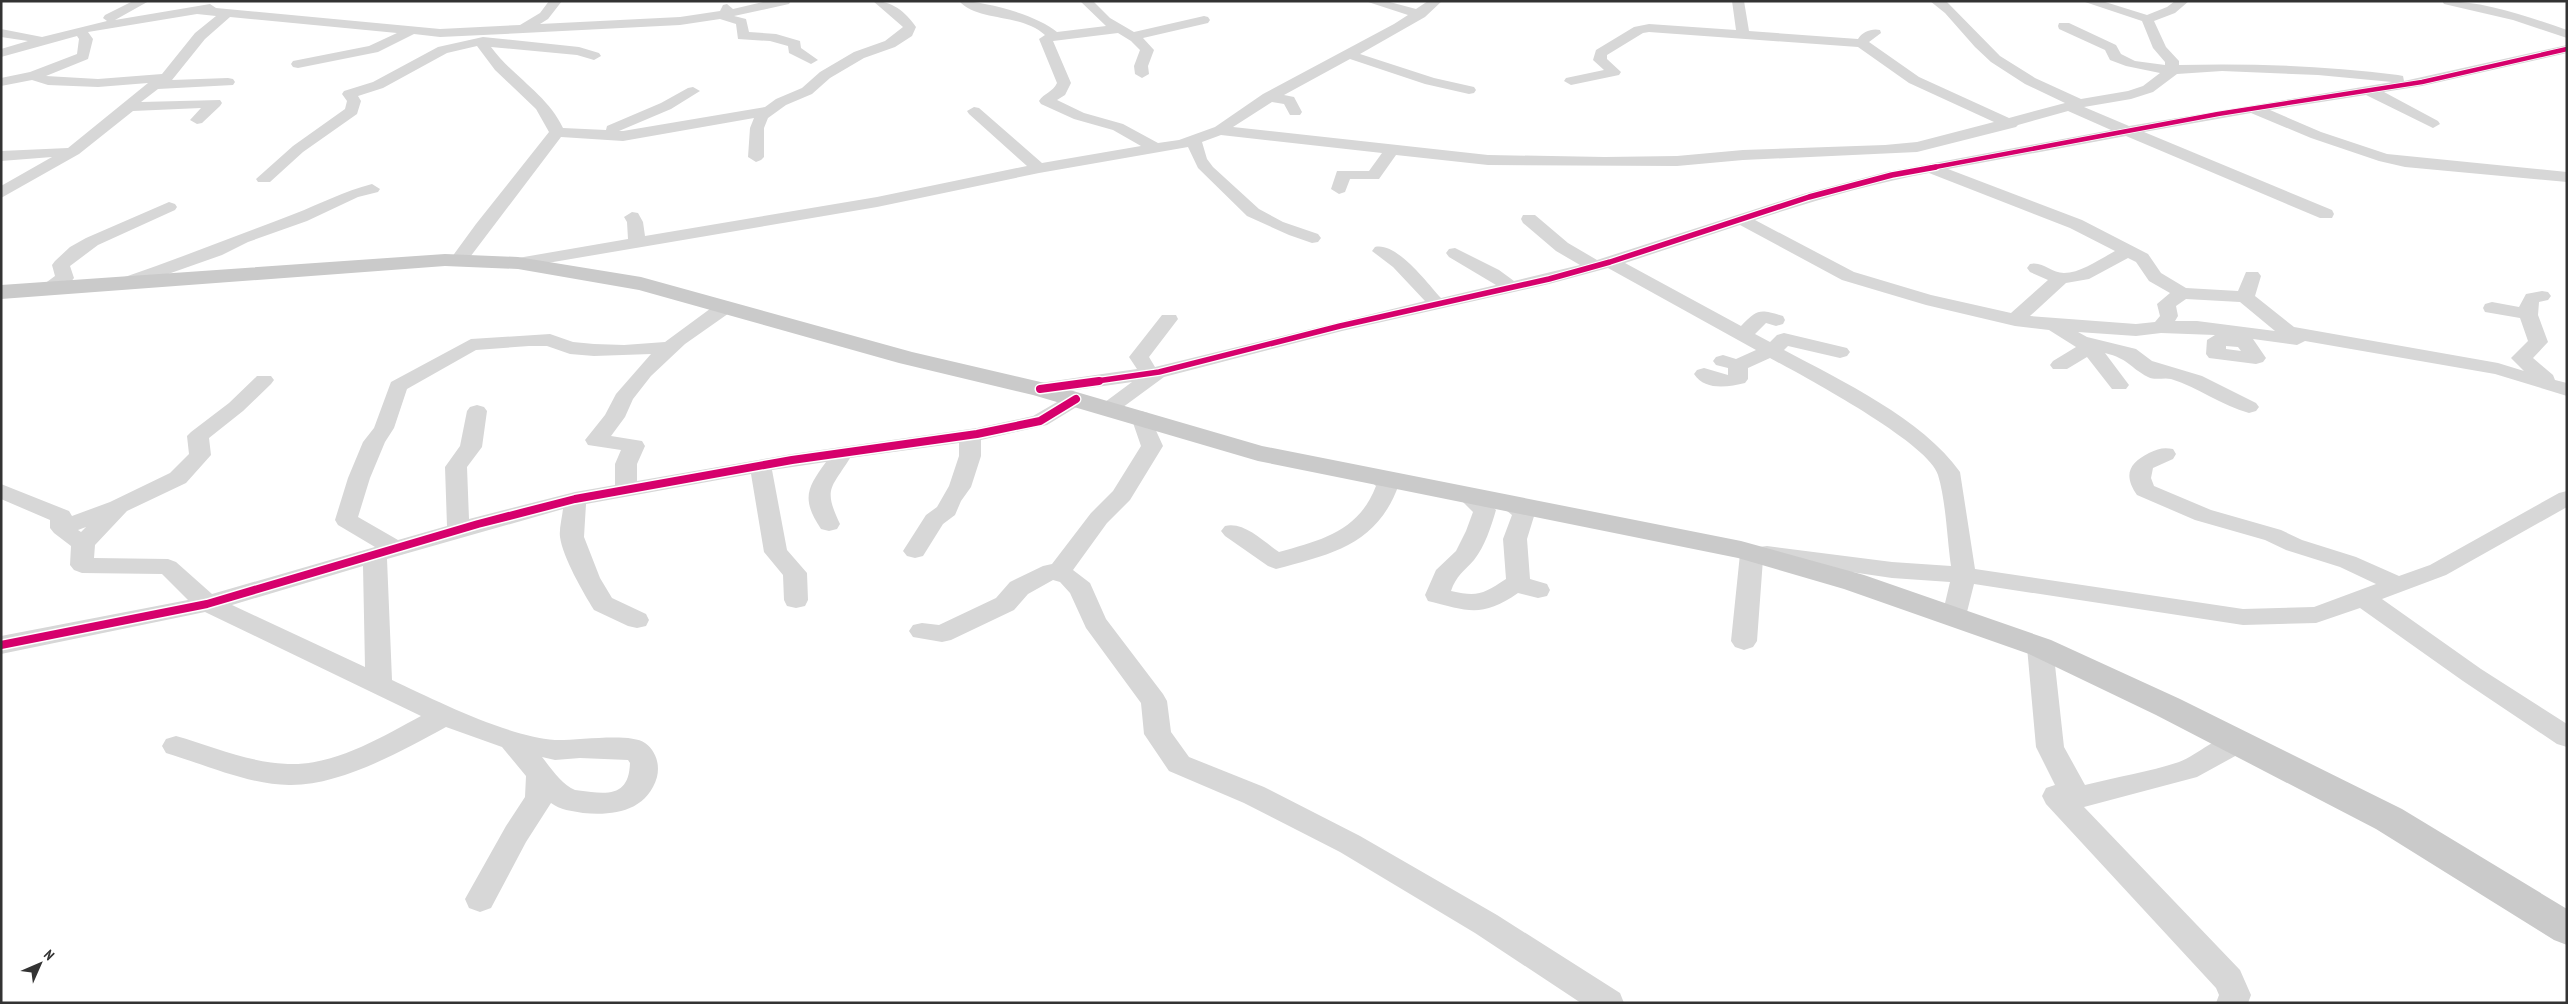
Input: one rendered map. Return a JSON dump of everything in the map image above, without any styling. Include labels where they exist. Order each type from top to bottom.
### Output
[{"type":"main road","points":[[1,292],[50,287],[458,261],[518,263],[641,284],[907,358],[1040,389],[1258,453],[1746,552],[1854,582],[2040,647],[2238,742],[2389,819],[2567,928]]},
{"type":"street","points":[[86,30],[143,1]]},
{"type":"street","points":[[1,52],[86,30],[250,1]]},
{"type":"street","points":[[264,179],[298,149],[352,111],[354,101],[349,94],[378,86],[443,50],[466,43],[481,42],[526,29],[544,16],[556,1]]},
{"type":"street","points":[[723,1],[728,4],[726,18],[742,22],[743,36],[760,36],[790,42],[795,44],[794,50],[811,60]]},
{"type":"street","points":[[195,10],[411,31],[440,32],[680,22],[785,1]]},
{"type":"street","points":[[756,157],[757,128],[762,116],[781,102],[806,91],[825,75],[847,64],[859,55],[890,44],[907,33],[910,27],[908,23],[879,1]]},
{"type":"street","points":[[965,1],[978,9],[1044,25],[1053,36]]},
{"type":"street","points":[[1086,1],[1096,13],[1118,29],[1132,36],[1147,50],[1141,66],[1142,74]]},
{"type":"street","points":[[1372,1],[1421,14]]},
{"type":"street","points":[[1189,144],[1220,130],[1268,97],[1421,14],[1436,1]]},
{"type":"street","points":[[1738,1],[1743,34]]},
{"type":"street","points":[[1936,1],[1946,7],[1968,34],[2002,64],[2027,81],[2129,133],[2326,214]]},
{"type":"street","points":[[2088,1],[2147,19],[2171,10],[2183,1]]},
{"type":"street","points":[[2448,1],[2517,17],[2567,34]]},
{"type":"street","points":[[1,193],[74,151],[129,107],[141,94],[160,82],[200,36],[226,14]]},
{"type":"street","points":[[502,17],[526,29]]},
{"type":"street","points":[[2147,19],[2160,48],[2172,62],[2172,71]]},
{"type":"street","points":[[1132,36],[1204,20]]},
{"type":"street","points":[[743,27],[765,24]]},
{"type":"street","points":[[2064,26],[2111,48],[2115,57],[2126,62],[2172,71],[2221,67],[2287,69],[2377,86],[2420,105]]},
{"type":"street","points":[[1571,81],[1614,72],[1600,60],[1601,53],[1639,30],[1649,28],[1862,43],[1920,82],[1945,96],[2011,124]]},
{"type":"street","points":[[1118,29],[1072,36],[1053,36],[1046,39],[1064,83],[1060,92],[1046,101],[1079,116],[1118,127],[1155,148]]},
{"type":"street","points":[[1,82],[33,76],[83,56],[86,30]]},
{"type":"street","points":[[298,64],[372,49],[411,31]]},
{"type":"street","points":[[440,32],[481,42],[579,51],[594,56]]},
{"type":"street","points":[[1862,43],[1864,37],[1875,33]]},
{"type":"street","points":[[1,34],[46,40]]},
{"type":"street","points":[[481,42],[502,68],[532,95],[554,123],[557,132]]},
{"type":"street","points":[[1040,389],[1154,372],[1510,288],[1602,264],[1850,185],[2129,133],[2170,122],[2254,109],[2377,86],[2422,82],[2559,51],[2567,59]]},
{"type":"street","points":[[1348,54],[1430,81],[1470,90]]},
{"type":"street","points":[[1220,130],[1268,137],[1488,160],[1677,161],[1743,155],[1918,147],[2011,124],[2074,105],[2112,100],[2148,89],[2172,71]]},
{"type":"street","points":[[33,76],[48,81],[98,83],[228,82]]},
{"type":"street","points":[[2377,86],[2422,82]]},
{"type":"street","points":[[2377,86],[2394,102],[2433,124]]},
{"type":"street","points":[[600,136],[666,106],[693,91]]},
{"type":"street","points":[[1268,97],[1289,100],[1296,112]]},
{"type":"street","points":[[129,107],[215,103],[197,120]]},
{"type":"street","points":[[2254,109],[2316,135],[2384,158],[2405,162],[2510,170],[2567,177]]},
{"type":"street","points":[[557,132],[623,136],[772,110]]},
{"type":"street","points":[[974,111],[1039,168]]},
{"type":"street","points":[[458,261],[473,237],[541,156],[557,132]]},
{"type":"street","points":[[518,263],[877,202],[1039,168],[1155,148],[1268,137]]},
{"type":"street","points":[[1189,144],[1206,170],[1231,190],[1247,208],[1272,223],[1312,238]]},
{"type":"street","points":[[1339,189],[1343,174],[1373,176],[1392,150]]},
{"type":"street","points":[[1,156],[74,151]]},
{"type":"street","points":[[1933,169],[2076,224],[2142,258],[2155,277],[2182,293],[2245,297],[2288,332],[2498,369],[2562,388]]},
{"type":"street","points":[[128,282],[216,251],[242,238],[301,218],[352,194],[372,189]]},
{"type":"street","points":[[50,287],[65,278],[61,266],[73,253],[88,242],[128,227],[169,207]]},
{"type":"street","points":[[632,217],[637,243]]},
{"type":"street","points":[[1529,219],[1562,247],[1602,264],[1744,334],[1872,406],[1928,449],[1949,472],[1964,575],[1954,616]]},
{"type":"street","points":[[1741,219],[1848,276],[1926,299],[2015,320],[2051,325],[2136,330],[2161,327],[2197,327],[2245,337],[2315,342],[2336,341]]},
{"type":"street","points":[[2015,320],[2032,302],[2060,279],[2084,275],[2127,251]]},
{"type":"street","points":[[1381,252],[1399,263],[1437,304]]},
{"type":"street","points":[[1456,253],[1493,274],[1510,288]]},
{"type":"street","points":[[2036,268],[2060,279]]},
{"type":"street","points":[[2245,297],[2252,276]]},
{"type":"street","points":[[2161,327],[2169,316],[2166,304],[2182,293]]},
{"type":"street","points":[[2542,296],[2532,298],[2527,305],[2528,314],[2538,332],[2538,342],[2522,358],[2562,388]]},
{"type":"street","points":[[2032,302],[2051,325],[2085,344],[2128,353],[2170,382]]},
{"type":"street","points":[[626,490],[626,464],[634,446],[596,440],[615,416],[623,398],[644,372],[670,347],[724,307]]},
{"type":"street","points":[[2492,308],[2528,314]]},
{"type":"street","points":[[1744,334],[1762,316],[1776,320]]},
{"type":"street","points":[[1154,372],[1139,357],[1169,320]]},
{"type":"street","points":[[1704,374],[1722,382],[1738,379],[1730,363],[1772,350],[1784,339],[1840,352]]},
{"type":"street","points":[[386,552],[346,520],[359,478],[374,442],[384,428],[398,386],[471,344],[550,340],[570,348],[594,350],[624,351],[670,347]]},
{"type":"street","points":[[2060,365],[2085,344]]},
{"type":"street","points":[[2085,344],[2119,385]]},
{"type":"street","points":[[2145,365],[2195,380],[2249,407]]},
{"type":"street","points":[[1108,409],[1154,372]]},
{"type":"street","points":[[62,528],[119,506],[178,478],[200,455],[198,436],[236,407],[264,380]]},
{"type":"street","points":[[1,645],[207,604],[459,530],[575,499],[760,466],[970,435],[1040,421],[1076,399]]},
{"type":"street","points":[[459,530],[456,508],[456,467],[471,447],[477,411]]},
{"type":"street","points":[[1058,573],[1099,518],[1122,494],[1152,446],[1141,418]]},
{"type":"street","points":[[915,552],[934,520],[947,510],[950,500],[960,487],[970,456],[970,435]]},
{"type":"street","points":[[829,524],[818,496],[819,485],[826,474],[836,465],[842,453]]},
{"type":"street","points":[[2165,454],[2143,466],[2140,478],[2145,490],[2203,515],[2273,536],[2294,545],[2348,562],[2399,585]]},
{"type":"street","points":[[760,466],[776,552],[795,573],[796,600]]},
{"type":"street","points":[[1233,531],[1276,561],[1327,545],[1354,534],[1367,523],[1384,500],[1388,484],[1377,477]]},
{"type":"street","points":[[1,492],[60,516],[62,528],[67,534],[83,543]]},
{"type":"street","points":[[1467,495],[1485,510],[1478,531],[1465,555],[1444,575],[1437,595],[1472,604],[1528,586],[1515,539],[1524,513],[1512,506]]},
{"type":"street","points":[[1744,641],[1746,552],[1828,560],[1892,570],[1964,575],[2243,617],[2316,616],[2438,570],[2567,498]]},
{"type":"street","points":[[575,499],[572,537],[588,578],[603,604],[637,620]]},
{"type":"street","points":[[119,506],[83,543],[82,565],[168,567],[207,604],[235,615],[444,716],[512,740],[555,750],[580,748],[635,750],[644,760],[645,772],[637,792],[622,801],[604,806],[565,798],[540,773],[512,740]]},
{"type":"street","points":[[379,686],[386,552]]},
{"type":"street","points":[[922,631],[942,634],[1005,604],[1019,588],[1051,571],[1068,577],[1081,589],[1095,622],[1154,701],[1158,734],[1179,764],[1254,795],[1350,844],[1486,924],[1608,1003]]},
{"type":"street","points":[[2363,598],[2472,675],[2567,737]]},
{"type":"street","points":[[2040,647],[2050,747],[2071,788],[2080,797]]},
{"type":"street","points":[[176,746],[289,775],[325,769],[376,750],[444,716]]},
{"type":"street","points":[[2232,1003],[2235,995],[2229,980],[2056,796],[2080,797],[2187,770],[2238,742]]},
{"type":"street","points":[[480,899],[516,834],[539,799],[540,773]]},
{"type":"cycle path","points":[[1040,389],[1159,372],[1340,326],[1549,279],[1610,262],[1809,197],[1892,175],[2218,114],[2422,82],[2567,49]]},
{"type":"cycle path","points":[[1,645],[207,604],[478,524],[575,499],[792,460],[977,434],[1040,421],[1076,399]]}]
